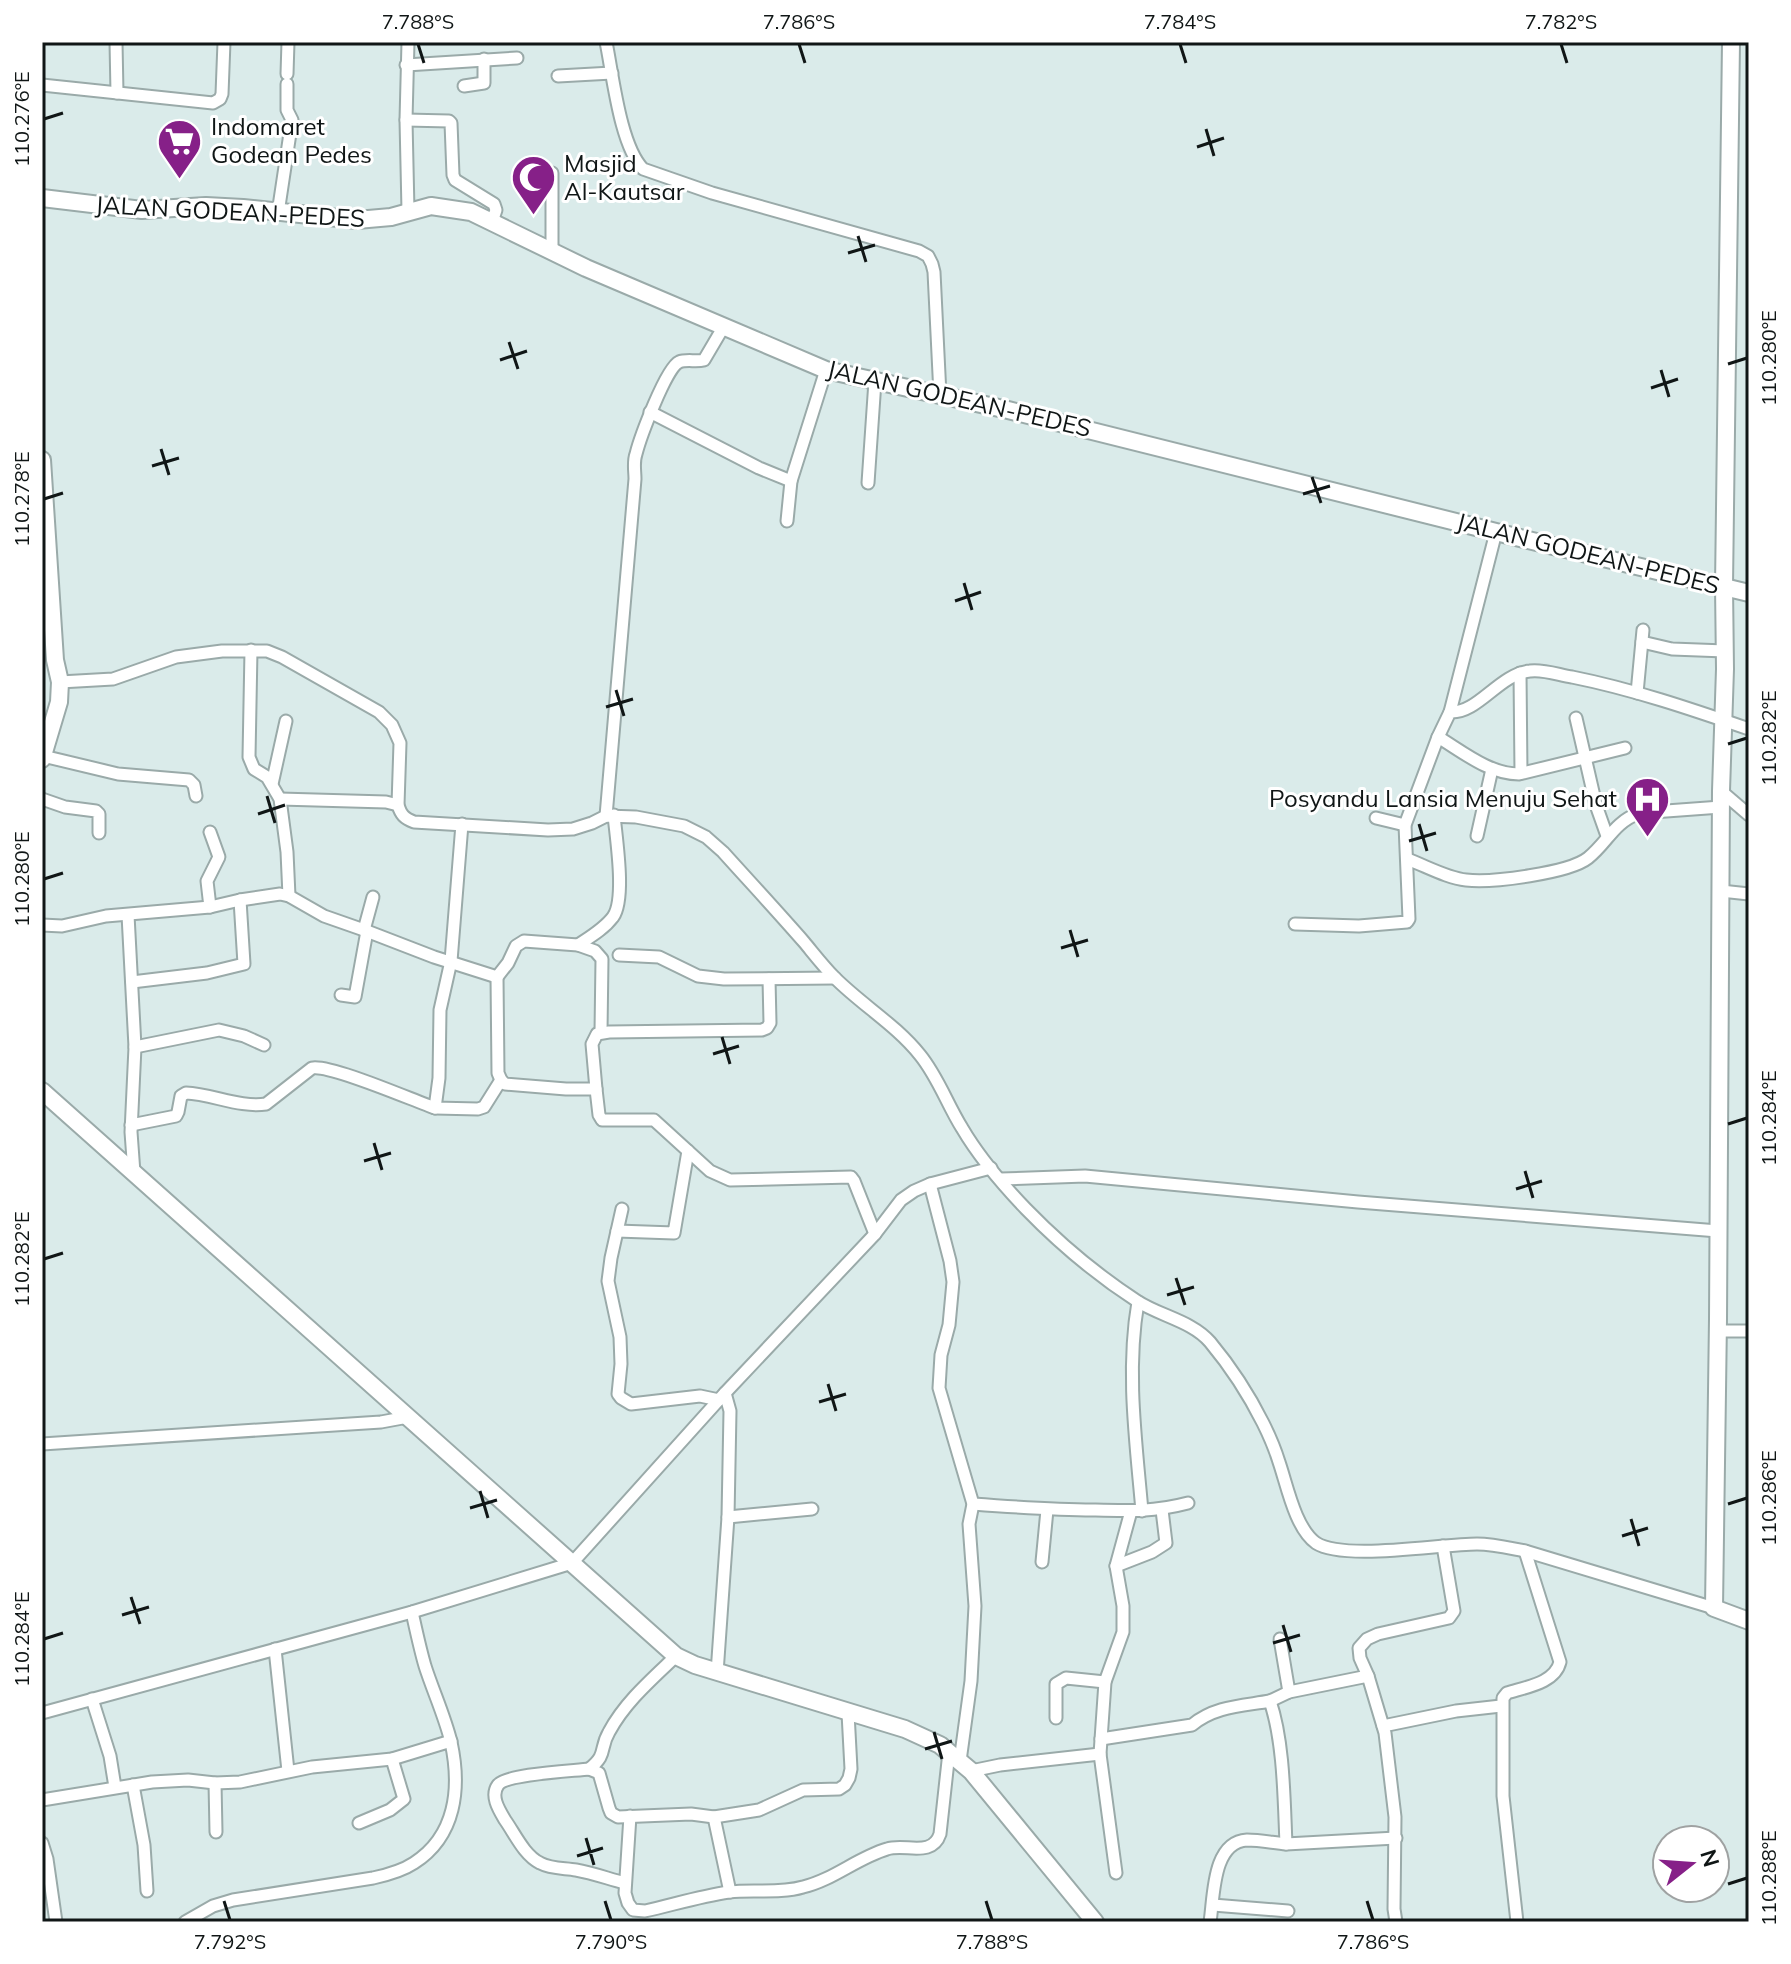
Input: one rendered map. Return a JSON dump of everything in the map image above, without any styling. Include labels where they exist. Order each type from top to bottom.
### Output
[{"type":"street","points":[[116,42],[117,93]]},
{"type":"street","points":[[42,85],[217,102],[222,94],[224,42]]},
{"type":"street","points":[[278,213],[292,120],[286,108],[288,42]]},
{"type":"street","points":[[408,42],[408,211]]},
{"type":"street","points":[[606,42],[623,127],[637,163],[643,169],[712,193],[928,256],[936,286],[940,395]]},
{"type":"street","points":[[1714,1608],[1731,42]]},
{"type":"street","points":[[406,65],[517,58]]},
{"type":"street","points":[[464,86],[484,83],[484,59]]},
{"type":"street","points":[[558,76],[612,73]]},
{"type":"street","points":[[406,120],[451,123],[455,180],[494,204],[496,210],[492,222]]},
{"type":"street","points":[[552,173],[552,253]]},
{"type":"street","name":"JALAN GODEAN-PEDES","points":[[42,198],[142,210],[206,206],[368,220],[431,206],[471,212],[552,253],[826,370],[1274,475],[1749,593]]},
{"type":"street","points":[[578,945],[605,925],[617,909],[619,876],[610,816],[635,479],[634,457],[650,412],[673,366],[682,360],[704,360],[724,326]]},
{"type":"street","points":[[787,521],[791,481],[826,370]]},
{"type":"street","points":[[868,483],[875,381]]},
{"type":"street","points":[[650,412],[791,481]]},
{"type":"street","points":[[42,460],[49,658],[60,682],[59,702],[49,713],[42,758],[118,774],[189,780],[194,785],[196,796]]},
{"type":"street","points":[[1295,924],[1359,926],[1407,922],[1409,919],[1405,825],[1450,712],[1496,532]]},
{"type":"street","points":[[1637,693],[1642,636],[1672,649],[1725,651]]},
{"type":"street","points":[[251,650],[249,757],[254,769],[267,777],[280,799],[289,896]]},
{"type":"street","points":[[60,682],[113,679],[176,657],[222,651],[267,651],[379,712],[392,725],[400,743],[398,805],[404,819],[548,830],[573,829],[610,816],[636,817],[684,826],[706,837],[723,852],[835,978],[908,1041],[922,1057],[962,1129],[1025,1208],[1086,1265],[1138,1302],[1192,1327],[1207,1339],[1263,1423],[1306,1535],[1316,1543],[1329,1549],[1357,1551],[1480,1544],[1525,1551],[1749,1621]]},
{"type":"street","points":[[1450,712],[1472,705],[1508,678],[1534,670],[1637,693],[1749,729]]},
{"type":"street","points":[[1520,673],[1521,773]]},
{"type":"street","points":[[1576,718],[1596,805],[1607,836]]},
{"type":"street","points":[[272,784],[286,721]]},
{"type":"street","points":[[1438,737],[1505,774],[1521,773],[1625,748]]},
{"type":"street","points":[[1477,836],[1492,769]]},
{"type":"street","points":[[42,799],[65,807],[96,811],[99,814],[99,833]]},
{"type":"street","points":[[280,799],[398,805]]},
{"type":"street","points":[[1407,859],[1464,880],[1494,880],[1580,863],[1620,823],[1639,813],[1721,799],[1749,815]]},
{"type":"street","points":[[1376,818],[1405,825]]},
{"type":"street","points":[[435,1108],[439,1078],[440,1010],[451,961],[462,824]]},
{"type":"street","points":[[210,832],[219,857],[207,881],[210,907]]},
{"type":"street","points":[[1721,891],[1749,894]]},
{"type":"street","points":[[42,925],[62,926],[106,916],[210,907],[280,894],[324,916],[497,977]]},
{"type":"street","points":[[341,995],[355,997],[373,897]]},
{"type":"street","points":[[132,982],[207,973],[244,964],[240,900]]},
{"type":"street","points":[[128,915],[135,1047],[131,1125],[134,1173]]},
{"type":"street","points":[[596,1089],[505,1084],[501,1080],[498,1073],[497,977],[516,946],[524,941],[578,945],[595,951],[602,959],[601,1032]]},
{"type":"street","points":[[619,955],[659,957],[698,976],[724,979],[835,978]]},
{"type":"street","points":[[769,979],[770,1023],[762,1030],[601,1032],[594,1036],[592,1044],[599,1115],[602,1120],[654,1120],[710,1171],[730,1180],[851,1177],[875,1234]]},
{"type":"street","points":[[135,1047],[219,1030],[264,1045]]},
{"type":"street","points":[[131,1125],[176,1116],[181,1096],[186,1093],[266,1104],[317,1067],[435,1108],[484,1107],[501,1080]]},
{"type":"street","points":[[42,1091],[676,1656],[717,1673],[905,1729],[940,1745],[960,1761],[1095,1922]]},
{"type":"street","points":[[617,1231],[674,1233],[688,1151]]},
{"type":"street","points":[[42,1713],[412,1612],[572,1563],[875,1234],[901,1200],[930,1184],[991,1168]]},
{"type":"street","points":[[1001,1179],[1085,1176],[1718,1231]]},
{"type":"street","points":[[630,1816],[625,1893],[633,1910],[638,1911],[730,1892],[799,1888],[820,1882],[890,1847],[923,1849],[938,1840],[960,1761],[971,1681],[975,1606],[969,1524],[973,1504],[939,1388],[953,1282],[930,1184]]},
{"type":"street","points":[[622,1209],[608,1281],[620,1337],[618,1394],[631,1404],[700,1396],[722,1397]]},
{"type":"street","points":[[1116,1873],[1100,1754],[1105,1682],[1123,1632],[1123,1606],[1116,1566],[1136,1511],[1131,1357],[1138,1302]]},
{"type":"street","points":[[1718,1331],[1749,1331]]},
{"type":"street","points":[[717,1673],[728,1517],[730,1411],[722,1397]]},
{"type":"street","points":[[42,1444],[381,1422],[408,1417]]},
{"type":"street","points":[[973,1504],[1047,1510],[1136,1511],[1162,1510],[1188,1503]]},
{"type":"street","points":[[728,1517],[812,1509]]},
{"type":"street","points":[[1042,1562],[1047,1510]]},
{"type":"street","points":[[1116,1566],[1166,1543],[1162,1510]]},
{"type":"street","points":[[1396,1922],[1396,1838],[1385,1733],[1359,1648],[1367,1639],[1452,1616],[1454,1611],[1443,1546]]},
{"type":"street","points":[[1517,1922],[1503,1796],[1501,1706],[1507,1693],[1544,1681],[1558,1671],[1560,1662],[1525,1551]]},
{"type":"street","points":[[187,1922],[213,1906],[233,1900],[392,1873],[413,1863],[432,1848],[449,1823],[455,1777],[451,1741],[424,1662],[412,1612]]},
{"type":"street","points":[[1280,1639],[1289,1692]]},
{"type":"street","points":[[275,1649],[288,1771]]},
{"type":"street","points":[[589,1769],[600,1760],[608,1733],[632,1700],[676,1656]]},
{"type":"street","points":[[1101,1739],[1192,1725],[1204,1715],[1221,1709],[1270,1701],[1289,1692],[1368,1676]]},
{"type":"street","points":[[1056,1718],[1056,1684],[1066,1678],[1105,1682]]},
{"type":"street","points":[[92,1699],[110,1756],[115,1787]]},
{"type":"street","points":[[1270,1701],[1280,1755],[1286,1844]]},
{"type":"street","points":[[1383,1726],[1456,1711],[1501,1706]]},
{"type":"street","points":[[625,1883],[537,1862],[524,1849],[496,1805],[496,1790],[502,1782],[521,1776],[589,1769],[599,1773],[604,1783],[606,1802],[611,1813],[618,1817],[691,1814],[714,1817],[759,1810],[803,1790],[839,1789],[845,1785],[852,1756],[848,1713]]},
{"type":"street","points":[[42,1800],[152,1782],[240,1782],[288,1771],[392,1759],[451,1741]]},
{"type":"street","points":[[960,1761],[1000,1765],[1100,1754]]},
{"type":"street","points":[[359,1823],[390,1810],[404,1799],[392,1759]]},
{"type":"street","points":[[215,1783],[216,1832]]},
{"type":"street","points":[[133,1785],[144,1845],[147,1891]]},
{"type":"street","points":[[714,1817],[730,1892]]},
{"type":"street","points":[[1210,1922],[1214,1881],[1222,1859],[1231,1846],[1245,1840],[1286,1844],[1396,1838]]},
{"type":"street","points":[[42,1843],[56,1922]]},
{"type":"street","points":[[1213,1905],[1288,1911]]},
{"type":"place","name":"Indomaret Godean Pedes","points":[[180,180]]},
{"type":"place","name":"Masjid Al-Kautsar","points":[[533,217]]},
{"type":"place","name":"Posyandu Lansia Menuju Sehat","points":[[1648,838]]}]
